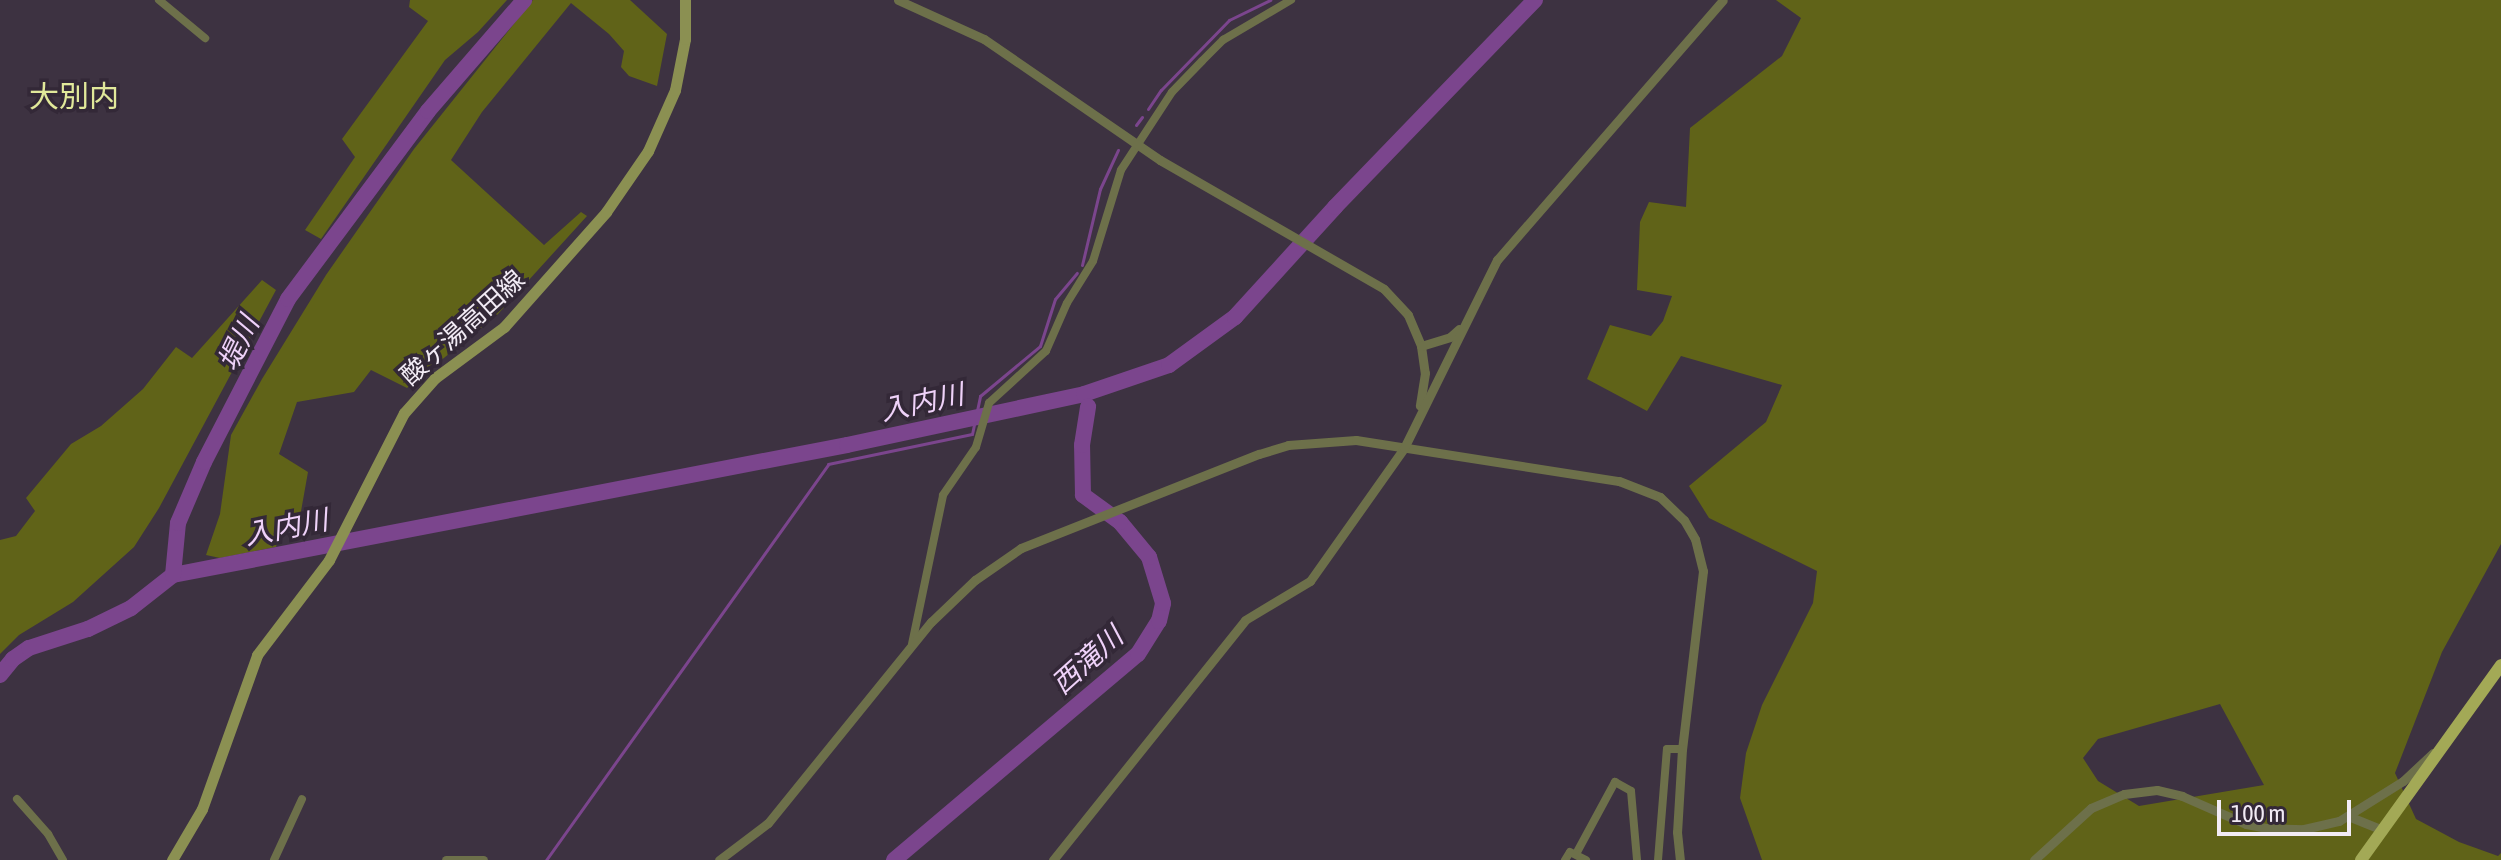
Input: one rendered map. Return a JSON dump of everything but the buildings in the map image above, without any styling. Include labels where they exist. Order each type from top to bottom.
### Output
[{"type":"main road","name":"酸ヶ湯高田線","points":[[172,860],[202,809],[257,655],[329,560],[404,413],[435,378],[504,327],[626,187],[654,139],[675,90],[685,39],[685,0]]},
{"type":"main road","points":[[2361,860],[2501,665]]},
{"type":"street","points":[[159,0],[205,38]]},
{"type":"street","points":[[898,0],[984,39],[1137,144],[1384,289],[1408,315],[1421,346],[1425,373],[1417,421]]},
{"type":"street","points":[[911,645],[943,495],[976,447],[989,403],[1046,351],[1067,303],[1093,261],[1121,170],[1172,92],[1223,40],[1291,0]]},
{"type":"street","points":[[1053,860],[1245,620],[1310,581],[1404,448],[1497,260],[1723,0]]},
{"type":"street","points":[[1421,346],[1450,337],[1464,324]]},
{"type":"street","points":[[719,860],[768,823],[911,645],[975,580],[997,563],[1021,548],[1101,514],[1288,445],[1356,440],[1619,481],[1650,491],[1677,511],[1695,539],[1703,571],[1682,749],[1677,832],[1680,860]]},
{"type":"street","points":[[2034,860],[2091,808],[2124,794],[2157,790],[2182,796],[2246,824],[2304,829],[2348,816],[2403,781],[2447,740]]},
{"type":"street","points":[[1658,860],[1667,749],[1682,749]]},
{"type":"street","points":[[1576,854],[1615,782],[1631,791],[1637,860]]},
{"type":"street","points":[[17,799],[48,834],[63,860]]},
{"type":"street","points":[[274,860],[302,799]]},
{"type":"street","points":[[2348,816],[2383,830]]},
{"type":"street","points":[[1565,860],[1569,852],[1586,860]]},
{"type":"street","points":[[446,860],[483,860]]},
{"type":"shaded area","points":[[410,0],[507,0],[478,32],[445,60],[321,239],[305,230],[355,157],[342,139],[428,21],[409,7]]},
{"type":"shaded area","points":[[533,0],[630,0],[667,34],[657,86],[629,76],[621,67],[624,51],[609,34],[571,3],[482,112],[451,160],[544,245],[581,212],[587,216],[498,314],[407,388],[371,370],[354,392],[297,402],[279,454],[308,472],[300,517],[285,512],[276,547],[220,558],[206,555],[220,514],[231,435],[262,379],[326,275],[414,149]]},
{"type":"shaded area","points":[[1776,0],[2501,0],[2501,544],[2442,652],[2395,773],[2416,819],[2459,842],[2498,856],[2501,853],[2501,860],[1762,860],[1740,798],[1746,753],[1762,705],[1813,603],[1817,571],[1709,518],[1689,486],[1766,422],[1782,385],[1681,356],[1647,411],[1587,379],[1610,325],[1651,336],[1663,321],[1672,296],[1637,290],[1640,222],[1649,202],[1686,207],[1690,128],[1782,56],[1801,18]],"holes":[[[2220,704],[2264,785],[2139,806],[2098,781],[2083,758],[2098,739]]]},
{"type":"shaded area","points":[[262,280],[276,290],[159,508],[134,547],[73,602],[19,635],[0,654],[0,540],[16,536],[35,511],[26,498],[71,444],[101,426],[143,389],[176,347],[192,358]]},
{"type":"waterway","name":"堤川","points":[[0,675],[13,659],[29,648],[88,629],[131,608],[173,575],[178,523],[204,462],[288,299],[428,111],[524,0]]},
{"type":"waterway","points":[[1148,109],[1161,90],[1229,20],[1270,0]]},
{"type":"waterway","name":"入内川","points":[[173,575],[847,445],[1084,394],[1169,365],[1235,317],[1335,207],[1535,0]]},
{"type":"waterway","points":[[1136,125],[1142,117]]},
{"type":"waterway","points":[[1082,265],[1100,189],[1118,150]]},
{"type":"waterway","points":[[546,860],[828,464],[972,434],[980,396],[1040,346],[1055,299],[1077,273]]},
{"type":"waterway","name":"西滝川","points":[[894,860],[1138,654],[1159,621],[1163,603],[1149,557],[1120,522],[1083,495],[1082,445],[1088,406]]},
{"type":"district","name":"大別内","points":[[74,96]]}]
